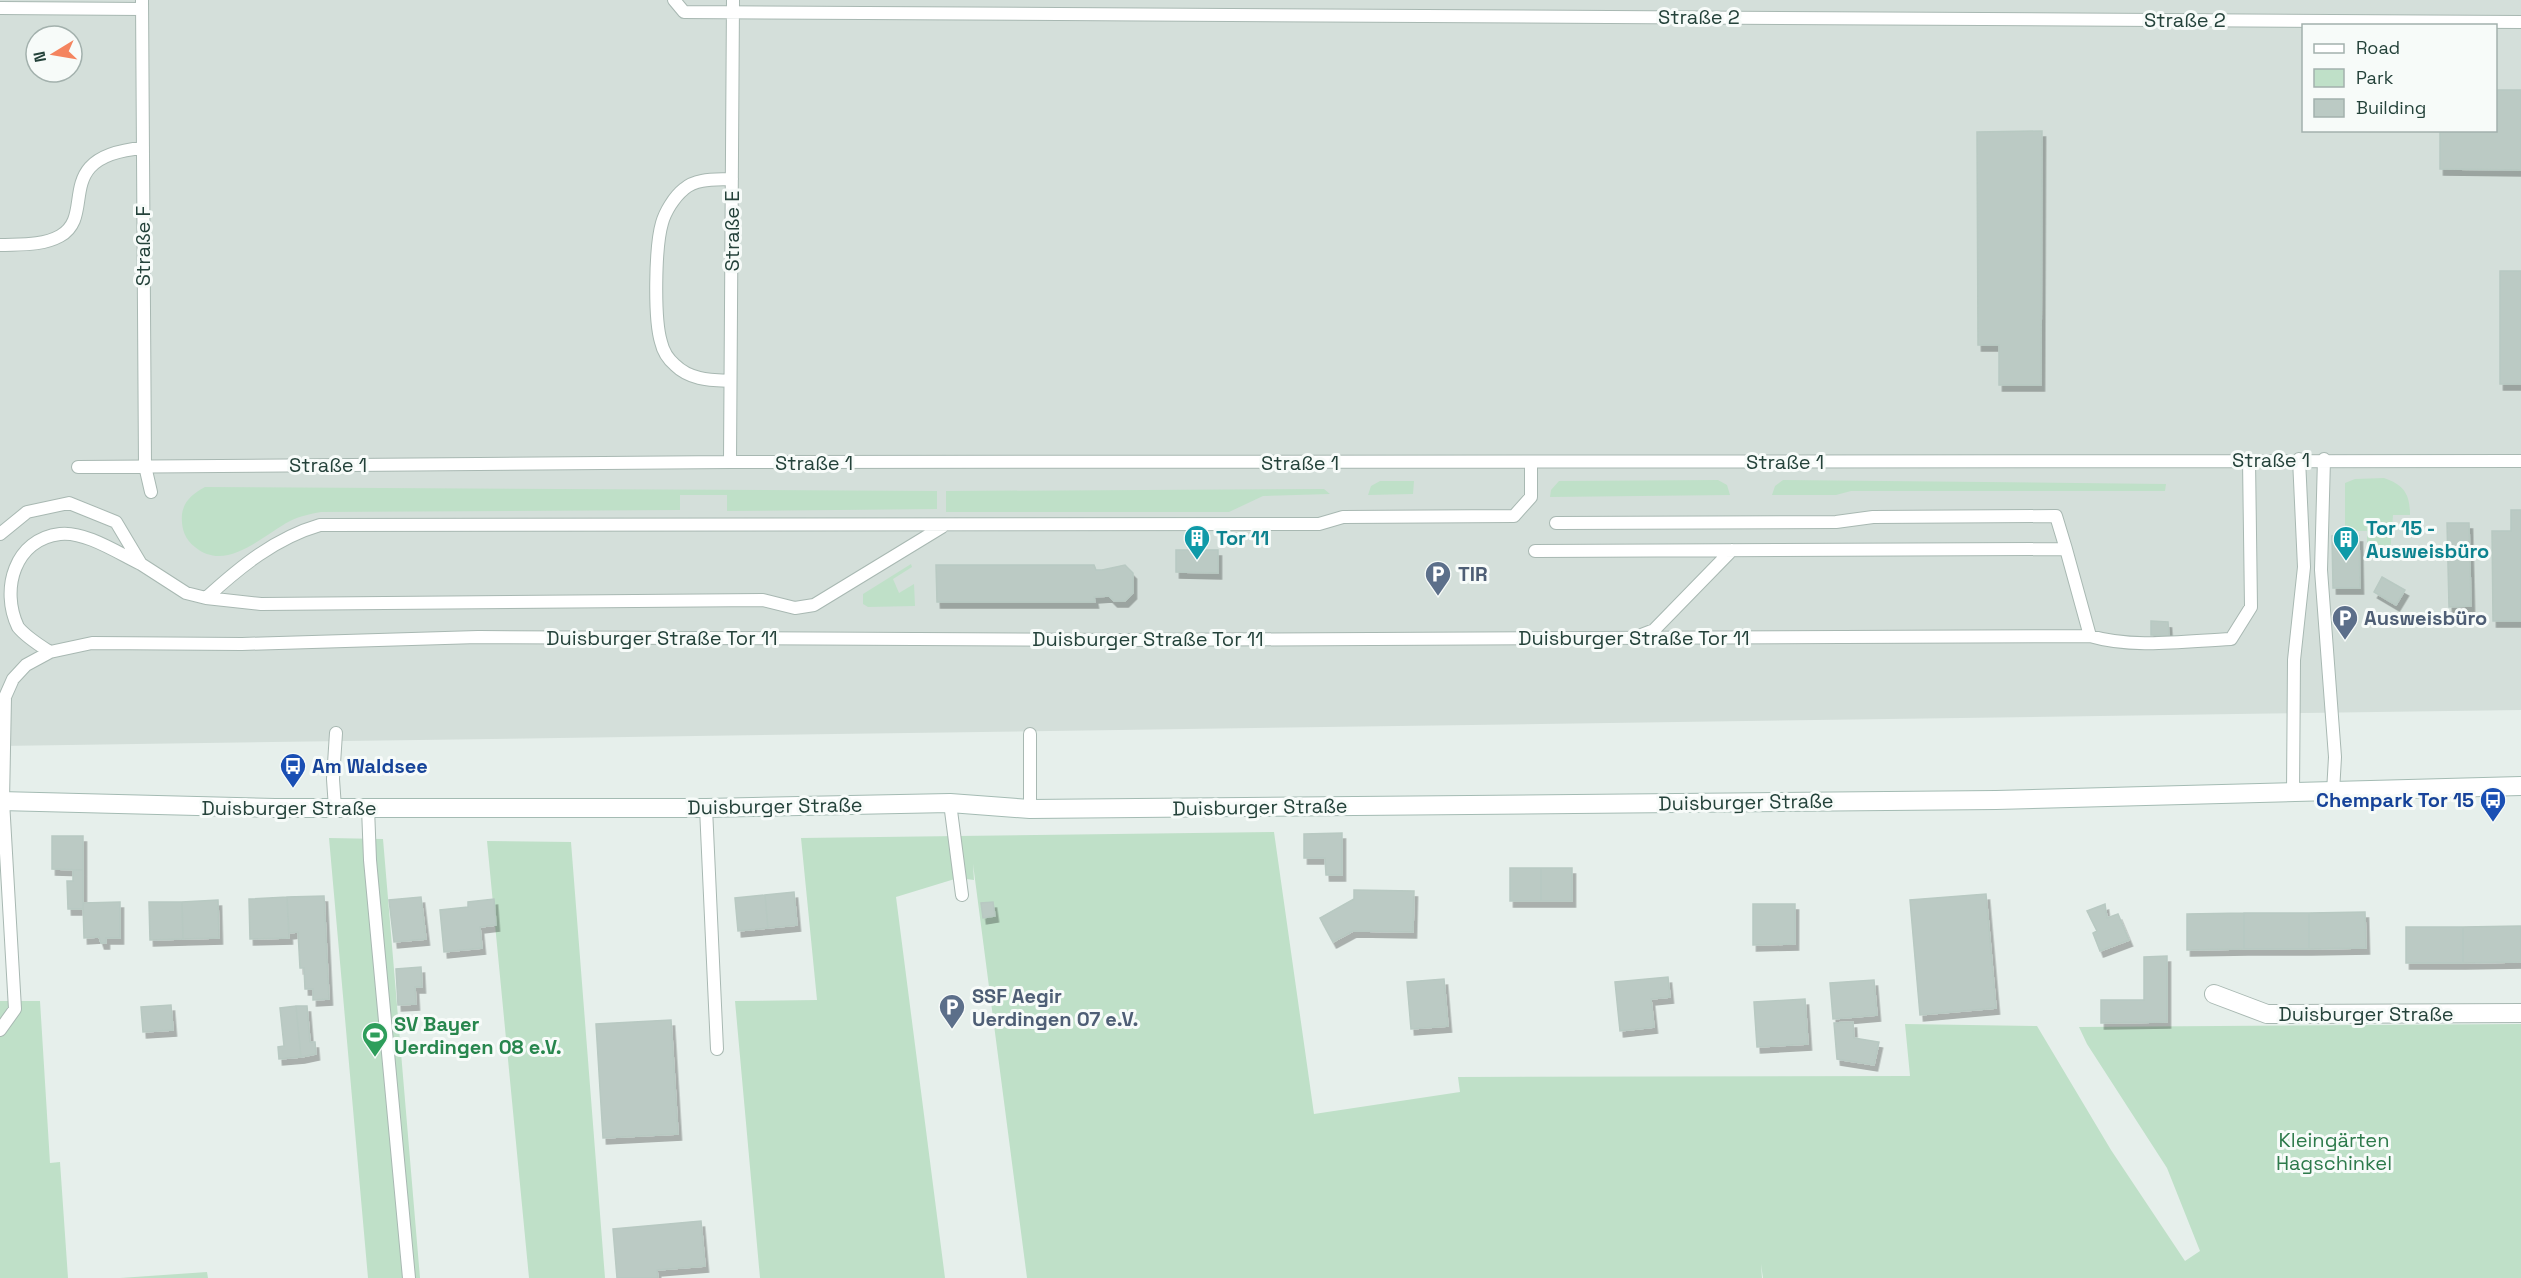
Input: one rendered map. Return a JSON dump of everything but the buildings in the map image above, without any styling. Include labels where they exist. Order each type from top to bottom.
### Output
[{"type":"main road","name":"Duisburger Straße","points":[[2,801],[335,808],[706,808],[950,803],[1030,809],[1985,800],[2521,786]]},
{"type":"main road","name":"Duisburger Straße","points":[[2214,994],[2267,1014],[2521,1013]]},
{"type":"lane","name":"Straße 2","points":[[674,0],[684,12],[733,6],[2521,22]]},
{"type":"lane","points":[[0,9],[142,4]]},
{"type":"lane","name":"Straße F","points":[[142,4],[145,466],[151,492]]},
{"type":"lane","name":"Straße E","points":[[730,462],[733,6]]},
{"type":"lane","points":[[0,245],[45,242],[62,235],[74,220],[79,187],[86,172],[99,159],[117,150],[143,148]]},
{"type":"lane","points":[[730,381],[705,380],[688,375],[676,366],[666,355],[660,342],[657,312],[661,224],[666,213],[684,189],[696,182],[732,179]]},
{"type":"lane","points":[[2293,793],[2294,660],[2304,567],[2299,459]]},
{"type":"lane","name":"Straße 1","points":[[78,467],[730,462],[1531,463],[2299,459],[2521,461]]},
{"type":"lane","points":[[2324,459],[2322,604],[2335,757],[2332,792]]},
{"type":"lane","name":"Duisburger Straße Tor 11","points":[[0,1030],[15,1009],[2,801],[5,697],[13,679],[26,665],[50,652],[92,643],[242,644],[478,637],[1120,640],[2090,636],[2108,641],[2232,639],[2251,607],[2249,460]]},
{"type":"lane","points":[[206,598],[246,562],[298,531],[320,525],[897,524],[942,527],[1319,525],[1343,517],[1514,516],[1531,497],[1531,463]]},
{"type":"lane","points":[[0,534],[27,512],[69,503],[116,522],[141,564]]},
{"type":"lane","points":[[1556,523],[1836,522],[1873,517],[2056,516],[2090,636]]},
{"type":"lane","points":[[50,652],[33,641],[17,626],[7,603],[7,579],[17,556],[36,540],[62,534],[85,538],[141,564],[186,593],[206,598],[261,604],[763,600],[795,608],[814,604],[942,527]]},
{"type":"lane","points":[[1535,551],[2066,549]]},
{"type":"lane","points":[[1634,638],[1654,630],[1732,550]]},
{"type":"lane","points":[[2300,604],[2322,604]]},
{"type":"lane","points":[[335,808],[333,779],[336,733]]},
{"type":"lane","points":[[1030,734],[1030,809]]},
{"type":"lane","points":[[950,803],[962,895]]},
{"type":"lane","points":[[368,808],[370,860],[409,1278]]},
{"type":"lane","points":[[706,808],[717,1049]]},
{"type":"shaded area","points":[[0,0],[2521,0],[2521,710],[0,746]]},
{"type":"green space","points":[[2384,478],[2404,491],[2409,501],[2410,515],[2393,515],[2390,555],[2384,559],[2367,559],[2367,531],[2345,531],[2345,483],[2355,479]]},
{"type":"green space","points":[[1718,480],[1727,485],[1730,495],[1550,497],[1551,490],[1559,481]]},
{"type":"green space","points":[[1783,480],[2166,484],[2165,491],[1851,491],[1836,495],[1772,495],[1775,486]]},
{"type":"green space","points":[[1380,481],[1414,481],[1413,494],[1368,495],[1371,486]]},
{"type":"green space","points":[[205,487],[937,491],[937,509],[727,511],[727,495],[680,495],[680,510],[321,512],[294,519],[244,549],[219,556],[207,554],[195,547],[188,540],[182,524],[182,514],[187,501],[193,494]]},
{"type":"green space","points":[[1324,489],[1330,494],[1263,496],[1229,512],[946,512],[946,491]]},
{"type":"green space","points":[[911,564],[912,567],[893,579],[899,593],[914,584],[915,606],[868,607],[863,604],[863,594]]},
{"type":"green space","name":"Kleingärten Hagschinkel","points":[[1274,832],[1314,1114],[1460,1092],[1458,1077],[1910,1076],[1905,1024],[2037,1026],[2111,1150],[2185,1261],[2200,1251],[2167,1168],[2087,1044],[2079,1027],[2521,1024],[2521,1278],[1763,1278],[1761,1264],[1762,1278],[1027,1278],[973,864],[974,880],[958,878],[896,897],[945,1278],[760,1278],[735,1001],[817,1000],[801,838]]},
{"type":"green space","name":"SV Bayer Uerdingen 08 e.V.","points":[[329,838],[383,839],[420,1278],[368,1278]]},
{"type":"green space","points":[[487,841],[571,842],[605,1278],[529,1278]]},
{"type":"green space","points":[[0,1001],[40,1001],[50,1163],[60,1162],[68,1278],[0,1278]]},
{"type":"green space","points":[[207,1272],[208,1278],[120,1278]]},
{"type":"place","name":"Tor 11","points":[[1197,561]]},
{"type":"place","name":"Tor 15 - Ausweisbüro","points":[[2346,562]]},
{"type":"place","name":"TIR","points":[[1438,597]]},
{"type":"place","name":"Ausweisbüro","points":[[2345,641]]},
{"type":"place","name":"Am Waldsee","points":[[293,789]]},
{"type":"place","name":"Chempark Tor 15","points":[[2493,823]]},
{"type":"place","name":"SSF Aegir Uerdingen 07 e.V.","points":[[952,1030]]},
{"type":"place","name":"SV Bayer Uerdingen 08 e.V.","points":[[375,1058]]}]
